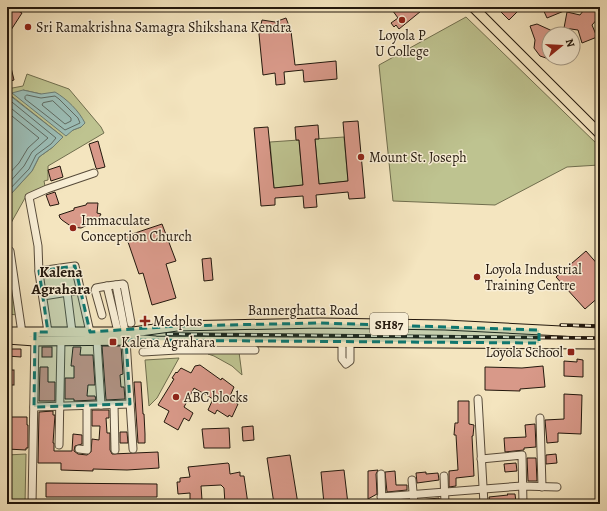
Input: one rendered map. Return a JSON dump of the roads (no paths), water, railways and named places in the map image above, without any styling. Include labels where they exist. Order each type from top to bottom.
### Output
[{"type":"main road","points":[[474,7],[600,134]]},
{"type":"main road","name":"Bannerghatta Road","points":[[7,332],[35,336],[48,332],[123,334],[195,326],[320,323],[445,325],[600,333]]},
{"type":"main road","points":[[195,326],[195,341]]},
{"type":"main road","points":[[539,330],[539,343]]},
{"type":"main road","points":[[7,339],[35,336],[61,341],[97,341],[123,334]]},
{"type":"main road","name":"SH87","points":[[123,334],[177,341],[600,344]]},
{"type":"street","points":[[48,332],[39,271],[38,246],[29,197],[46,189],[94,173]]},
{"type":"street","points":[[10,251],[22,333]]},
{"type":"street","points":[[39,271],[75,266],[90,332]]},
{"type":"street","points":[[102,315],[95,290],[96,288],[123,284],[125,286],[131,323]]},
{"type":"street","points":[[116,285],[123,334],[133,449]]},
{"type":"street","points":[[107,286],[123,334]]},
{"type":"street","points":[[42,296],[81,290]]},
{"type":"street","points":[[67,292],[72,332]]},
{"type":"street","points":[[32,504],[35,336]]},
{"type":"street","points":[[58,445],[61,341]]},
{"type":"street","points":[[97,341],[101,405]]},
{"type":"street","points":[[143,352],[177,350],[255,350]]},
{"type":"street","points":[[478,399],[484,504]]},
{"type":"street","points":[[34,407],[130,404]]},
{"type":"street","points":[[114,405],[115,450]]},
{"type":"street","points":[[79,449],[87,450],[86,406]]},
{"type":"street","points":[[540,418],[542,487]]},
{"type":"street","points":[[481,459],[522,455],[522,504]]},
{"type":"street","points":[[381,474],[382,500],[413,495],[522,486],[557,487]]},
{"type":"street","points":[[444,476],[445,504]]},
{"type":"street","points":[[412,480],[414,504]]},
{"type":"water","points":[[23,90],[41,94],[55,92],[72,106],[85,123],[66,136],[12,93]]},
{"type":"water","points":[[8,94],[63,137],[53,147],[39,157],[32,171],[10,195],[7,201],[7,95]]},
{"type":"railway","points":[[561,325],[600,326]]},
{"type":"railway","points":[[167,334],[600,338]]},
{"type":"place","name":"Loyola P U College","points":[[402,20]]},
{"type":"place","name":"Sri Ramakrishna Samagra Shikshana Kendra","points":[[28,27]]},
{"type":"place","name":"Mount St. Joseph","points":[[361,157]]},
{"type":"place","name":"Immaculate Conception Church","points":[[73,228]]},
{"type":"place","name":"Loyola Industrial Training Centre","points":[[477,277]]},
{"type":"place","name":"Medplus","points":[[145,321]]},
{"type":"place","name":"Kalena Agrahara","points":[[113,342]]},
{"type":"place","name":"Loyola School","points":[[571,352]]},
{"type":"place","name":"ABC blocks","points":[[176,397]]},
{"type":"district","name":"Kalena Agrahara","points":[[61,280]]}]
